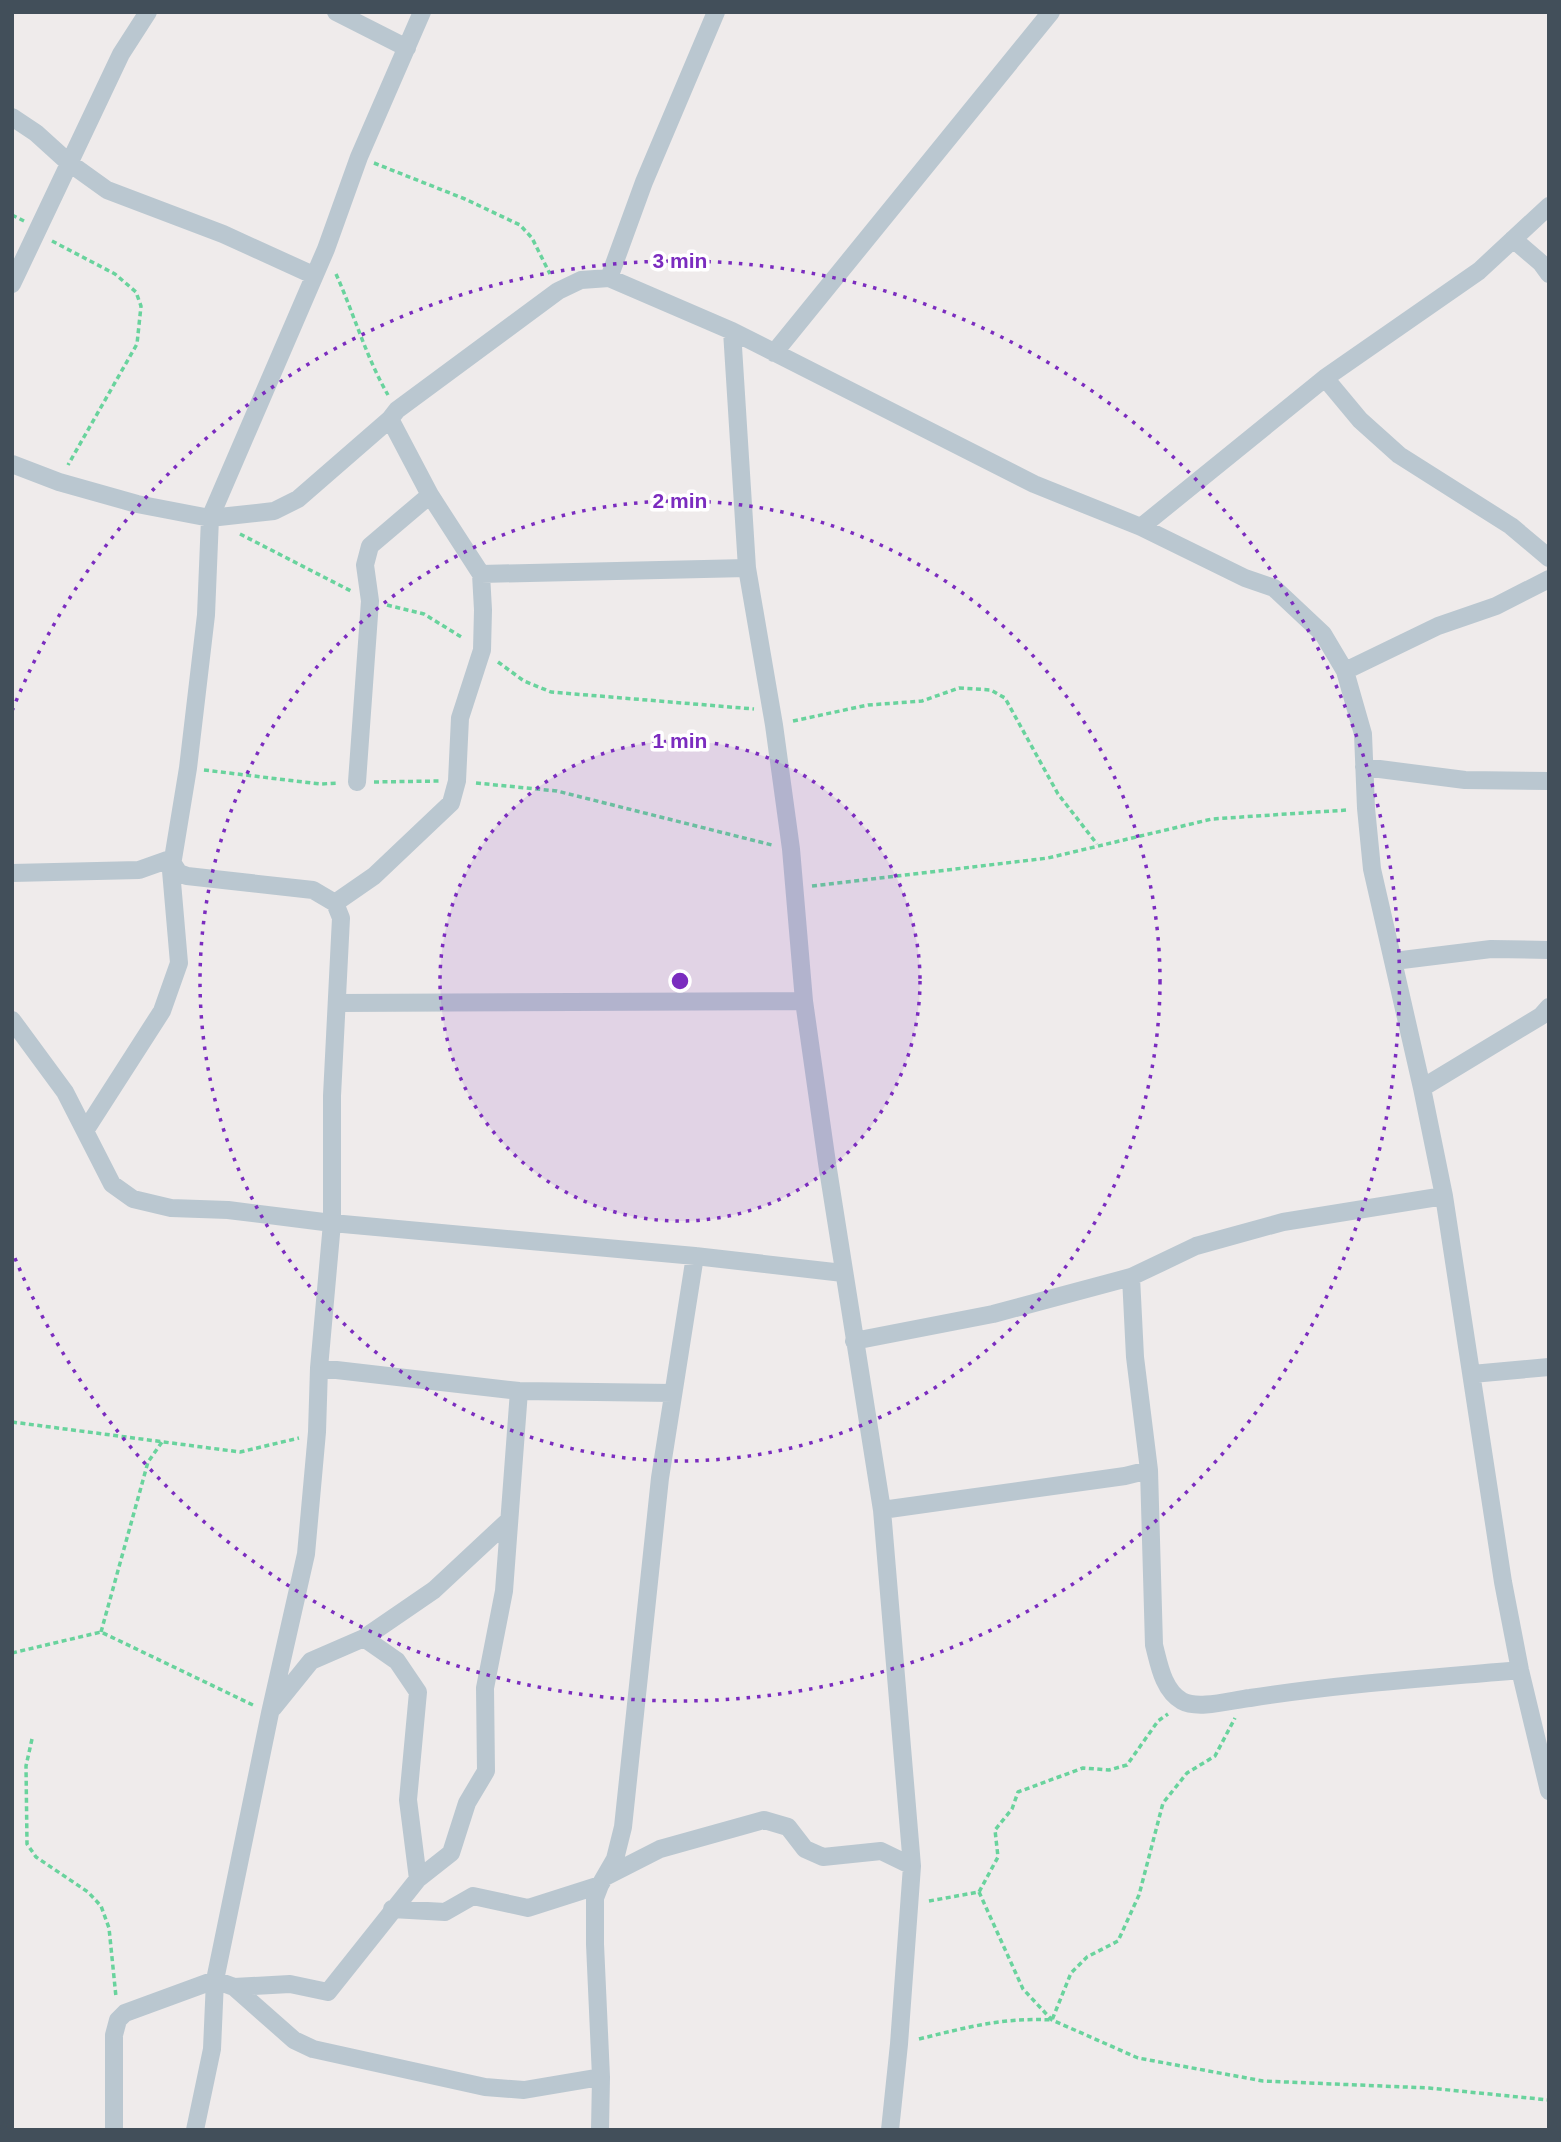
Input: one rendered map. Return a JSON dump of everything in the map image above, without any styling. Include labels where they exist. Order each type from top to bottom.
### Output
[{"type":"street","points":[[12,284],[121,54],[148,12]]},
{"type":"street","points":[[336,12],[407,48]]},
{"type":"street","points":[[12,873],[139,870],[173,859],[188,768],[206,615],[210,518],[326,249],[359,157],[422,12]]},
{"type":"street","points":[[610,278],[644,181],[716,12]]},
{"type":"street","points":[[774,353],[1051,12]]},
{"type":"street","points":[[12,117],[107,190],[223,234],[313,275]]},
{"type":"street","points":[[1141,527],[1325,378],[1479,271],[1549,206]]},
{"type":"street","points":[[1513,239],[1541,263],[1549,274]]},
{"type":"street","points":[[12,464],[59,482],[136,505],[210,518],[274,511],[298,499],[394,415],[558,290],[581,280],[610,278],[732,331],[1034,484],[1141,527],[1245,578],[1275,588],[1323,634],[1345,671],[1363,734],[1366,808],[1373,869],[1444,1196],[1503,1582],[1520,1670],[1549,1791]]},
{"type":"street","points":[[732,331],[747,568],[774,725],[791,849],[804,1001],[843,1273],[881,1510],[912,1866],[890,2130]]},
{"type":"street","points":[[1325,378],[1360,420],[1399,455],[1511,526],[1549,558]]},
{"type":"street","points":[[335,903],[373,876],[451,803],[457,781],[460,719],[482,650],[481,574],[430,495],[394,415]]},
{"type":"street","points":[[357,782],[370,601],[365,565],[370,546],[430,495]]},
{"type":"street","points":[[481,574],[747,568]]},
{"type":"street","points":[[1345,671],[1438,625],[1496,606],[1549,579]]},
{"type":"street","points":[[1364,767],[1465,780],[1549,780]]},
{"type":"street","points":[[170,859],[179,873],[187,876],[313,890],[335,903],[341,918],[332,1096],[332,1223],[306,1554],[215,1980],[212,2049],[195,2130]]},
{"type":"street","points":[[85,1131],[162,1011],[179,963],[170,859]]},
{"type":"street","points":[[1394,961],[1491,949],[1549,950]]},
{"type":"street","points":[[338,1003],[804,1001]]},
{"type":"street","points":[[1422,1088],[1541,1016],[1549,1007]]},
{"type":"street","points":[[12,1020],[65,1092],[112,1184],[133,1199],[171,1208],[228,1210],[332,1223],[695,1256],[843,1273]]},
{"type":"street","points":[[854,1341],[993,1314],[1131,1278],[1196,1246],[1283,1222],[1444,1196]]},
{"type":"street","points":[[600,2130],[601,2077],[594,1944],[595,1898],[615,1859],[623,1827],[660,1478],[695,1256]]},
{"type":"street","points":[[1131,1278],[1135,1357],[1149,1470],[1154,1645],[1161,1673],[1172,1692],[1183,1702],[1204,1705],[1320,1687],[1520,1670]]},
{"type":"street","points":[[1472,1374],[1549,1367]]},
{"type":"street","points":[[319,1368],[519,1391],[673,1393]]},
{"type":"street","points":[[234,1987],[290,1984],[328,1992],[418,1879],[451,1853],[467,1803],[486,1770],[485,1688],[503,1591],[519,1391]]},
{"type":"street","points":[[881,1510],[1125,1476],[1149,1470]]},
{"type":"street","points":[[270,1713],[311,1661],[364,1639],[434,1590],[508,1521]]},
{"type":"street","points":[[364,1639],[397,1661],[418,1692],[408,1800],[418,1879]]},
{"type":"street","points":[[392,1909],[445,1912],[473,1896],[528,1908],[602,1881],[660,1849],[764,1820],[788,1826],[805,1849],[823,1857],[881,1851],[912,1866]]},
{"type":"street","points":[[114,2130],[114,2035],[118,2020],[125,2013],[215,1980],[234,1987],[293,2040],[313,2049],[485,2087],[524,2090],[601,2077]]},
{"type":"path","points":[[359,157],[464,199],[520,225],[532,238],[558,290]]},
{"type":"path","points":[[36,233],[115,274],[136,292],[141,306],[137,344],[59,482]]},
{"type":"path","points":[[326,249],[394,415]]},
{"type":"path","points":[[210,518],[370,601],[424,614],[482,650],[524,681],[551,692],[752,710],[770,707]]},
{"type":"path","points":[[774,725],[868,705],[922,701],[959,688],[991,690],[1004,698],[1058,794],[1098,845]]},
{"type":"path","points":[[188,768],[320,784],[457,781],[558,791],[791,849]]},
{"type":"path","points":[[794,888],[1048,858],[1212,819],[1366,808]]},
{"type":"path","points":[[12,1422],[240,1452],[276,1445],[317,1432]]},
{"type":"path","points":[[101,1632],[148,1462],[162,1442]]},
{"type":"path","points":[[12,1653],[101,1632],[270,1713]]},
{"type":"path","points":[[1052,2020],[1071,1973],[1087,1957],[1118,1941],[1139,1895],[1163,1803],[1187,1773],[1215,1756],[1246,1698]]},
{"type":"path","points":[[979,1892],[998,1857],[995,1830],[1012,1809],[1018,1792],[1083,1768],[1109,1770],[1127,1765],[1158,1721],[1183,1702]]},
{"type":"path","points":[[32,1739],[26,1766],[27,1844],[36,1857],[88,1892],[100,1906],[109,1928],[118,2020]]},
{"type":"path","points":[[979,1892],[1023,1989],[1052,2020]]},
{"type":"path","points":[[909,1904],[979,1892]]},
{"type":"path","points":[[898,2044],[989,2022],[1052,2020],[1138,2058],[1262,2081],[1429,2088],[1549,2100]]}]
